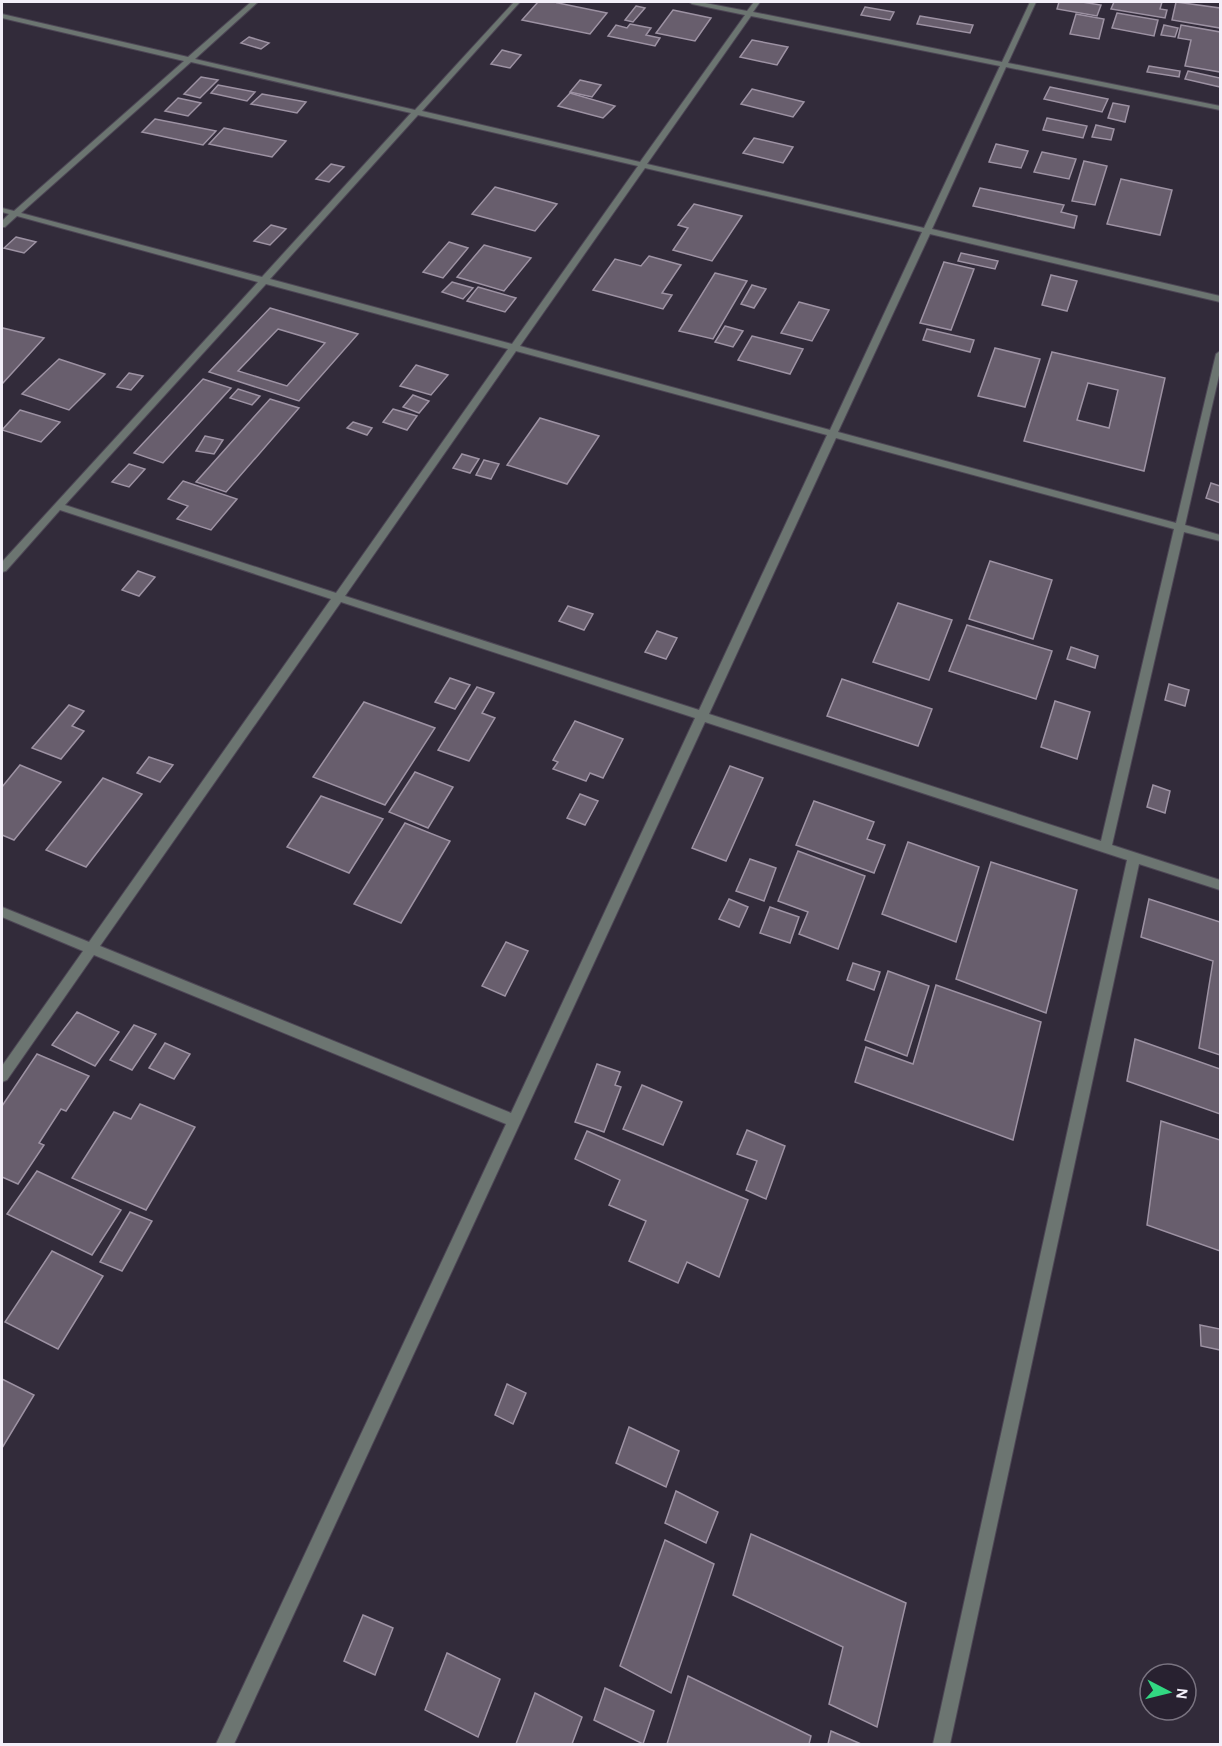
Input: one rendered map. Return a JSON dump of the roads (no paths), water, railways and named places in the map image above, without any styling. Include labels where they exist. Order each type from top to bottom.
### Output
[{"type":"street","points":[[2,225],[255,2]]},
{"type":"street","points":[[2,568],[517,2]]},
{"type":"street","points":[[692,2],[1221,108]]},
{"type":"street","points":[[2,1076],[756,2]]},
{"type":"street","points":[[225,1744],[1033,2]]},
{"type":"street","points":[[2,16],[1221,298]]},
{"type":"street","points":[[2,210],[1221,538]]},
{"type":"street","points":[[1106,847],[1221,354]]},
{"type":"street","points":[[58,506],[1221,885]]},
{"type":"street","points":[[942,1744],[1134,857]]},
{"type":"street","points":[[2,912],[514,1121]]}]
